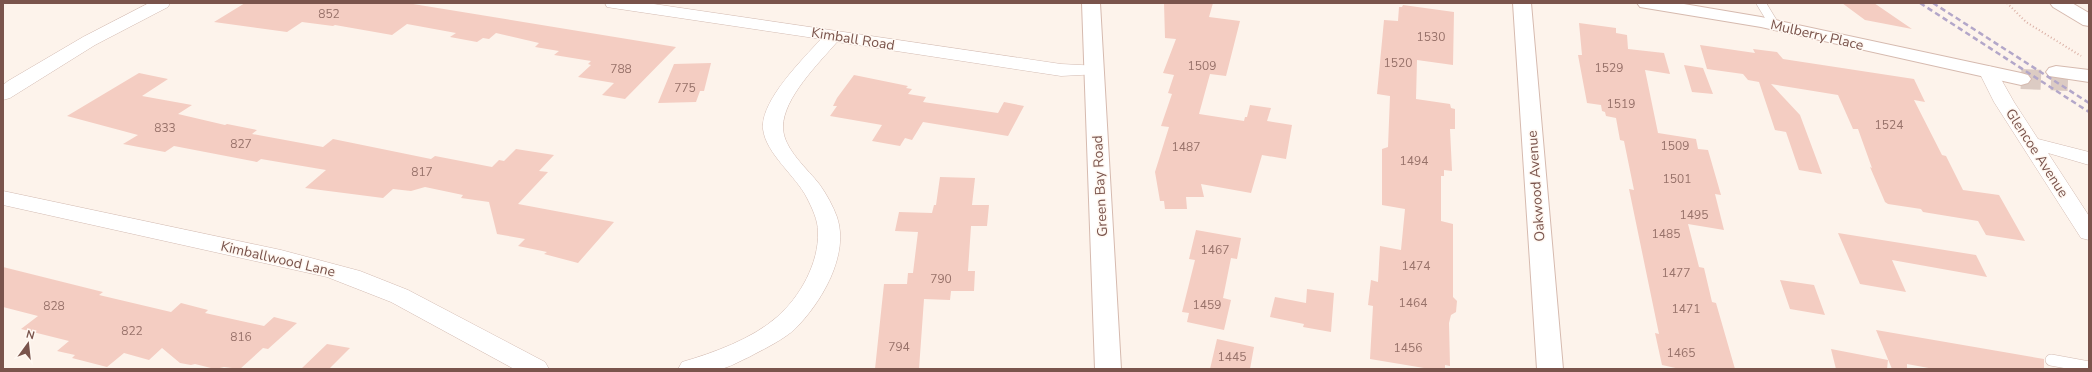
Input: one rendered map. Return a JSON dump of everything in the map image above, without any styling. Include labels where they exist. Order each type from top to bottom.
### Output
[{"type":"street","points":[[3,94],[15,85],[89,41],[162,3]]},
{"type":"street","name":"Kimball Road","points":[[613,3],[1062,70],[1094,70]]},
{"type":"street","name":"Green Bay Road","points":[[1091,3],[1108,369]]},
{"type":"street","name":"Oakwood Avenue","points":[[1522,3],[1550,369]]},
{"type":"street","name":"Mulberry Place","points":[[1646,3],[1691,9],[1988,72],[2016,75]]},
{"type":"street","points":[[2059,3],[2089,21]]},
{"type":"street","points":[[691,369],[712,363],[744,350],[788,321],[812,292],[825,260],[829,232],[825,216],[816,195],[777,140],[773,128],[774,114],[786,94],[833,36]]},
{"type":"street","name":"Glencoe Avenue","points":[[1988,72],[2004,102],[2089,233]]},
{"type":"street","points":[[2062,76],[2089,77]]},
{"type":"street","points":[[2031,144],[2066,151],[2089,159]]},
{"type":"street","name":"Kimballwood Lane","points":[[3,198],[262,254],[352,276],[384,289],[431,312],[514,359],[536,369]]},
{"type":"lane","points":[[1761,3],[1775,26]]},
{"type":"lane","points":[[2051,360],[2089,367]]},
{"type":"path","points":[[2007,3],[2026,22],[2083,58]]},
{"type":"building","points":[[245,3],[407,3],[676,47],[625,99],[602,95],[614,83],[578,77],[591,65],[588,64],[591,61],[554,55],[559,51],[535,47],[539,43],[496,33],[489,39],[483,38],[477,42],[450,37],[456,33],[407,24],[392,35],[335,25],[302,22],[287,32],[214,22]]},
{"type":"building","points":[[1164,3],[1213,3],[1209,17],[1240,21],[1226,76],[1210,74],[1199,114],[1244,121],[1245,117],[1247,117],[1250,105],[1271,108],[1267,121],[1292,125],[1286,159],[1262,155],[1251,193],[1201,184],[1204,197],[1186,197],[1187,209],[1165,209],[1164,201],[1160,201],[1155,172],[1169,127],[1161,126],[1172,94],[1168,93],[1174,75],[1163,73],[1176,39],[1165,38]]},
{"type":"building","points":[[1842,3],[1874,3],[1912,29],[1865,20]]},
{"type":"building","points":[[1403,5],[1454,12],[1453,65],[1417,60],[1416,99],[1450,104],[1451,108],[1455,109],[1455,129],[1450,129],[1452,171],[1444,170],[1444,176],[1441,176],[1441,221],[1453,224],[1453,297],[1457,301],[1456,312],[1451,315],[1449,323],[1450,366],[1445,365],[1445,369],[1430,369],[1370,359],[1373,306],[1368,305],[1371,280],[1378,282],[1380,246],[1401,250],[1405,209],[1382,205],[1382,149],[1388,147],[1390,96],[1377,94],[1384,20],[1398,21],[1399,7],[1402,7]]},
{"type":"building","points":[[1579,23],[1616,28],[1616,33],[1627,35],[1628,49],[1664,53],[1670,74],[1645,70],[1658,133],[1696,139],[1698,149],[1708,150],[1721,195],[1715,194],[1724,230],[1688,224],[1699,267],[1704,268],[1712,302],[1716,303],[1735,369],[1680,369],[1662,365],[1655,333],[1659,334],[1629,189],[1634,190],[1624,141],[1620,140],[1616,118],[1606,116],[1605,112],[1602,111],[1601,105],[1587,103],[1578,55],[1582,55]]},
{"type":"building","points":[[1700,45],[1755,53],[1753,49],[1777,52],[1783,59],[1914,79],[1925,102],[1914,100],[1942,155],[1946,156],[1963,190],[1999,195],[2025,241],[1986,235],[1978,221],[1923,212],[1921,209],[1888,204],[1885,202],[1870,167],[1872,168],[1858,129],[1853,129],[1838,95],[1771,84],[1800,115],[1822,174],[1799,170],[1786,132],[1775,130],[1759,82],[1748,80],[1743,74],[1707,69]]},
{"type":"building","points":[[711,63],[704,91],[700,91],[696,102],[658,103],[674,64]]},
{"type":"building","points":[[1684,65],[1703,68],[1713,94],[1692,92]]},
{"type":"building","points":[[139,73],[168,79],[142,96],[192,105],[178,114],[225,125],[227,124],[257,130],[252,134],[323,147],[333,139],[431,159],[435,156],[492,167],[499,160],[504,161],[516,149],[554,155],[539,171],[548,172],[518,204],[614,222],[578,263],[544,254],[547,252],[518,246],[525,239],[497,234],[489,202],[461,198],[463,195],[425,187],[411,191],[393,189],[383,198],[305,188],[326,170],[261,159],[257,162],[174,146],[165,152],[123,144],[138,135],[67,116]]},
{"type":"building","points":[[854,75],[908,86],[906,88],[912,89],[908,94],[926,97],[923,102],[998,113],[1004,102],[1024,106],[1008,136],[923,122],[912,140],[905,138],[900,146],[872,141],[882,125],[830,116],[837,106],[833,106],[837,98]]},
{"type":"building","points":[[940,177],[975,178],[972,205],[989,205],[987,226],[971,226],[968,271],[975,271],[974,291],[951,291],[950,300],[924,299],[919,369],[875,369],[884,284],[907,284],[908,273],[913,273],[918,232],[895,231],[899,212],[932,213],[934,205],[936,205]]},
{"type":"building","points":[[1196,230],[1241,238],[1237,259],[1231,258],[1223,298],[1231,300],[1224,330],[1187,322],[1189,313],[1182,312],[1195,260],[1189,259]]},
{"type":"building","points":[[1838,233],[1976,255],[1987,277],[1892,260],[1906,292],[1860,284]]},
{"type":"building","points":[[3,267],[103,292],[99,295],[171,312],[181,303],[208,310],[205,313],[264,326],[274,317],[297,323],[268,349],[263,348],[240,369],[224,367],[215,369],[195,364],[191,365],[180,363],[162,348],[149,360],[124,353],[107,367],[72,358],[75,355],[57,351],[69,341],[21,329],[38,316],[3,307]]},
{"type":"building","points":[[1780,280],[1814,285],[1825,315],[1790,309]]},
{"type":"building","points":[[1307,289],[1334,293],[1331,332],[1303,327],[1304,324],[1270,317],[1275,297],[1306,303]]},
{"type":"building","points":[[1876,330],[2044,359],[2044,369],[1934,369],[1907,364],[1907,369],[1892,369]]},
{"type":"building","points":[[1217,339],[1254,347],[1250,369],[1210,369]]},
{"type":"building","points":[[327,344],[350,348],[329,369],[301,369]]},
{"type":"building","points":[[1831,349],[1888,360],[1887,369],[1836,369]]},
{"type":"tunnel","points":[[2021,79],[2068,81]]},
{"type":"railway","points":[[1920,3],[2089,112]]},
{"type":"railway","points":[[1933,3],[2089,103]]}]
